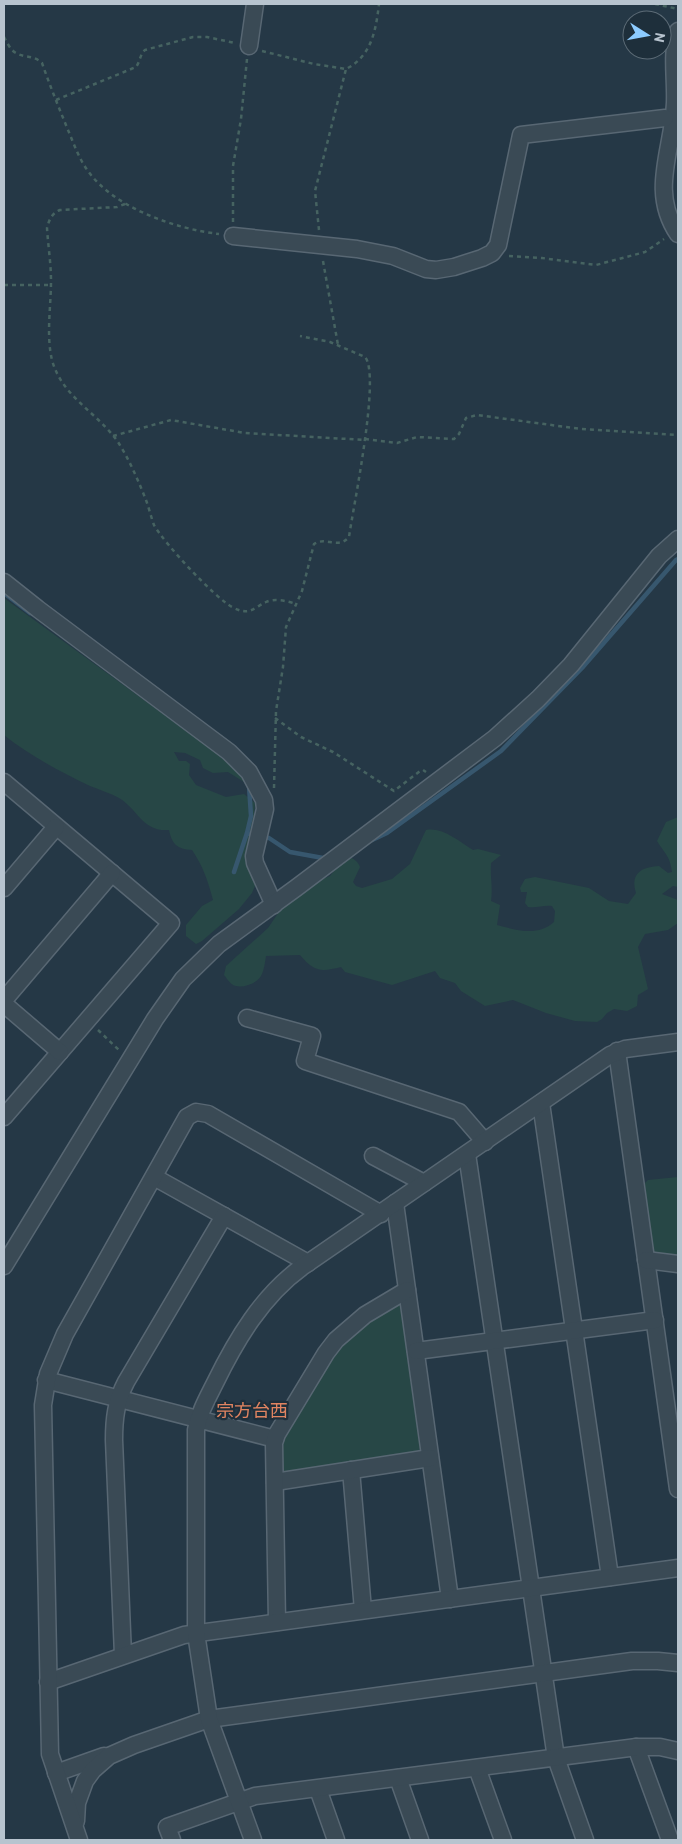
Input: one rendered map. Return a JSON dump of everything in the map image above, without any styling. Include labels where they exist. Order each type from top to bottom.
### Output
[{"type":"street","points":[[249,46],[255,4]]},
{"type":"street","points":[[672,236],[663,190],[672,110],[674,50],[678,30]]},
{"type":"street","points":[[233,236],[357,249],[394,256],[421,267],[436,270],[454,267],[482,258],[493,251],[500,238],[521,135],[672,110]]},
{"type":"street","points":[[4,1266],[175,990],[206,955],[495,738],[556,682],[659,556],[678,538]]},
{"type":"street","points":[[4,582],[38,610],[229,752],[249,772],[265,805],[254,856],[255,863],[274,905]]},
{"type":"street","points":[[4,782],[170,923],[4,1117]]},
{"type":"street","points":[[4,888],[56,827]]},
{"type":"street","points":[[4,1000],[112,873]]},
{"type":"street","points":[[4,1004],[60,1052]]},
{"type":"street","points":[[246,1018],[312,1036],[305,1061],[459,1112],[485,1142]]},
{"type":"street","points":[[254,1840],[209,1719],[196,1633],[196,1430],[198,1419],[223,1366],[248,1325],[281,1283],[617,1051],[678,1042]]},
{"type":"street","points":[[617,1051],[678,1489]]},
{"type":"street","points":[[541,1103],[610,1577]]},
{"type":"street","points":[[79,1840],[50,1754],[48,1682],[43,1396],[46,1380],[65,1334],[188,1117],[196,1112],[208,1114],[381,1214]]},
{"type":"street","points":[[467,1154],[556,1758],[586,1840]]},
{"type":"street","points":[[373,1156],[424,1183]]},
{"type":"street","points":[[154,1176],[308,1264]]},
{"type":"street","points":[[395,1203],[450,1599]]},
{"type":"street","points":[[123,1655],[114,1440],[115,1411],[126,1382],[224,1216]]},
{"type":"street","points":[[646,1260],[678,1264]]},
{"type":"street","points":[[277,1622],[275,1440],[278,1431],[336,1340],[366,1315],[407,1290]]},
{"type":"street","points":[[416,1351],[655,1320]]},
{"type":"street","points":[[46,1380],[275,1440]]},
{"type":"street","points":[[275,1482],[430,1458]]},
{"type":"street","points":[[352,1470],[363,1610]]},
{"type":"street","points":[[48,1682],[178,1636],[678,1568]]},
{"type":"street","points":[[56,1773],[209,1719],[678,1655]]},
{"type":"street","points":[[632,1662],[658,1661],[678,1663]]},
{"type":"street","points":[[79,1840],[76,1810],[85,1781],[93,1770],[109,1756],[134,1745]]},
{"type":"street","points":[[172,1840],[167,1827],[255,1796],[636,1748],[660,1747],[678,1751]]},
{"type":"street","points":[[636,1748],[670,1840]]},
{"type":"street","points":[[477,1768],[503,1840]]},
{"type":"street","points":[[398,1778],[420,1840]]},
{"type":"street","points":[[318,1789],[336,1840]]},
{"type":"path","points":[[338,345],[320,245],[314,192],[346,69],[365,53],[373,40],[379,4]]},
{"type":"path","points":[[655,4],[678,9]]},
{"type":"path","points":[[4,37],[16,53],[36,58],[42,63],[88,172],[106,191],[125,204],[182,228],[233,236],[233,166],[241,119],[249,46]]},
{"type":"path","points":[[56,100],[136,67],[145,50],[193,37],[207,37],[249,46],[314,64],[346,69]]},
{"type":"path","points":[[125,204],[117,207],[60,210],[52,216],[47,228],[50,248],[51,285],[50,348],[57,374],[71,395],[103,424],[124,452],[159,533],[216,594],[232,607],[245,611],[256,609],[272,600],[296,604]]},
{"type":"path","points":[[493,251],[506,256],[596,265],[645,252],[672,236]]},
{"type":"path","points":[[4,285],[51,285]]},
{"type":"path","points":[[265,805],[274,789],[275,781],[275,718],[283,668],[286,627],[302,591],[314,544],[322,540],[341,543],[348,537],[365,440],[368,402],[368,362],[361,354],[338,345],[300,336]]},
{"type":"path","points":[[113,436],[171,420],[245,433],[397,443],[417,437],[452,440],[459,434],[466,418],[476,415],[564,428],[678,435]]},
{"type":"path","points":[[275,718],[300,738],[333,752],[394,791],[420,771],[424,770],[426,772]]},
{"type":"path","points":[[98,1030],[122,1053]]},
{"type":"green space","points":[[4,598],[229,762],[248,780],[244,782],[228,772],[213,773],[203,768],[200,760],[185,753],[174,752],[179,761],[186,761],[190,764],[189,775],[196,785],[226,797],[244,794],[255,803],[253,827],[257,881],[252,893],[239,909],[202,941],[196,944],[186,936],[186,925],[202,906],[213,900],[205,874],[192,850],[176,845],[169,830],[160,830],[146,824],[119,798],[90,786],[35,757],[4,735]]},
{"type":"green space","points":[[678,817],[678,887],[673,886],[662,894],[678,900],[678,923],[668,930],[645,934],[638,947],[648,989],[638,995],[637,1006],[627,1011],[614,1009],[597,1022],[575,1021],[546,1013],[513,1000],[485,1006],[461,991],[455,983],[440,978],[435,971],[392,985],[345,972],[341,967],[328,970],[314,968],[300,955],[266,956],[261,976],[257,981],[246,986],[234,985],[224,975],[226,966],[268,928],[283,906],[315,882],[330,876],[346,856],[355,860],[360,867],[353,882],[356,886],[362,888],[392,879],[410,864],[426,830],[444,833],[473,850],[478,849],[501,855],[491,863],[491,901],[500,905],[497,925],[534,931],[548,927],[554,922],[555,911],[552,906],[528,907],[525,903],[527,892],[521,892],[520,888],[525,879],[535,877],[589,888],[609,901],[628,904],[636,893],[636,876],[642,870],[659,866],[668,873],[672,872],[668,859],[657,841],[666,822]]},
{"type":"green space","points":[[678,1177],[678,1257],[656,1253],[651,1249],[643,1185],[648,1180]]},
{"type":"green space","points":[[397,1300],[404,1303],[422,1446],[417,1453],[286,1472],[281,1469],[281,1439],[333,1349]]},
{"type":"waterway","points":[[370,841],[387,833],[501,751],[582,668],[678,559]]},
{"type":"waterway","points":[[4,593],[30,613]]},
{"type":"waterway","points":[[247,833],[251,816],[249,786]]},
{"type":"waterway","points":[[234,872],[247,833],[255,835]]},
{"type":"waterway","points":[[263,837],[269,838],[290,852],[323,858],[327,857]]},
{"type":"district","name":"宗方台西","points":[[252,1410]]}]
